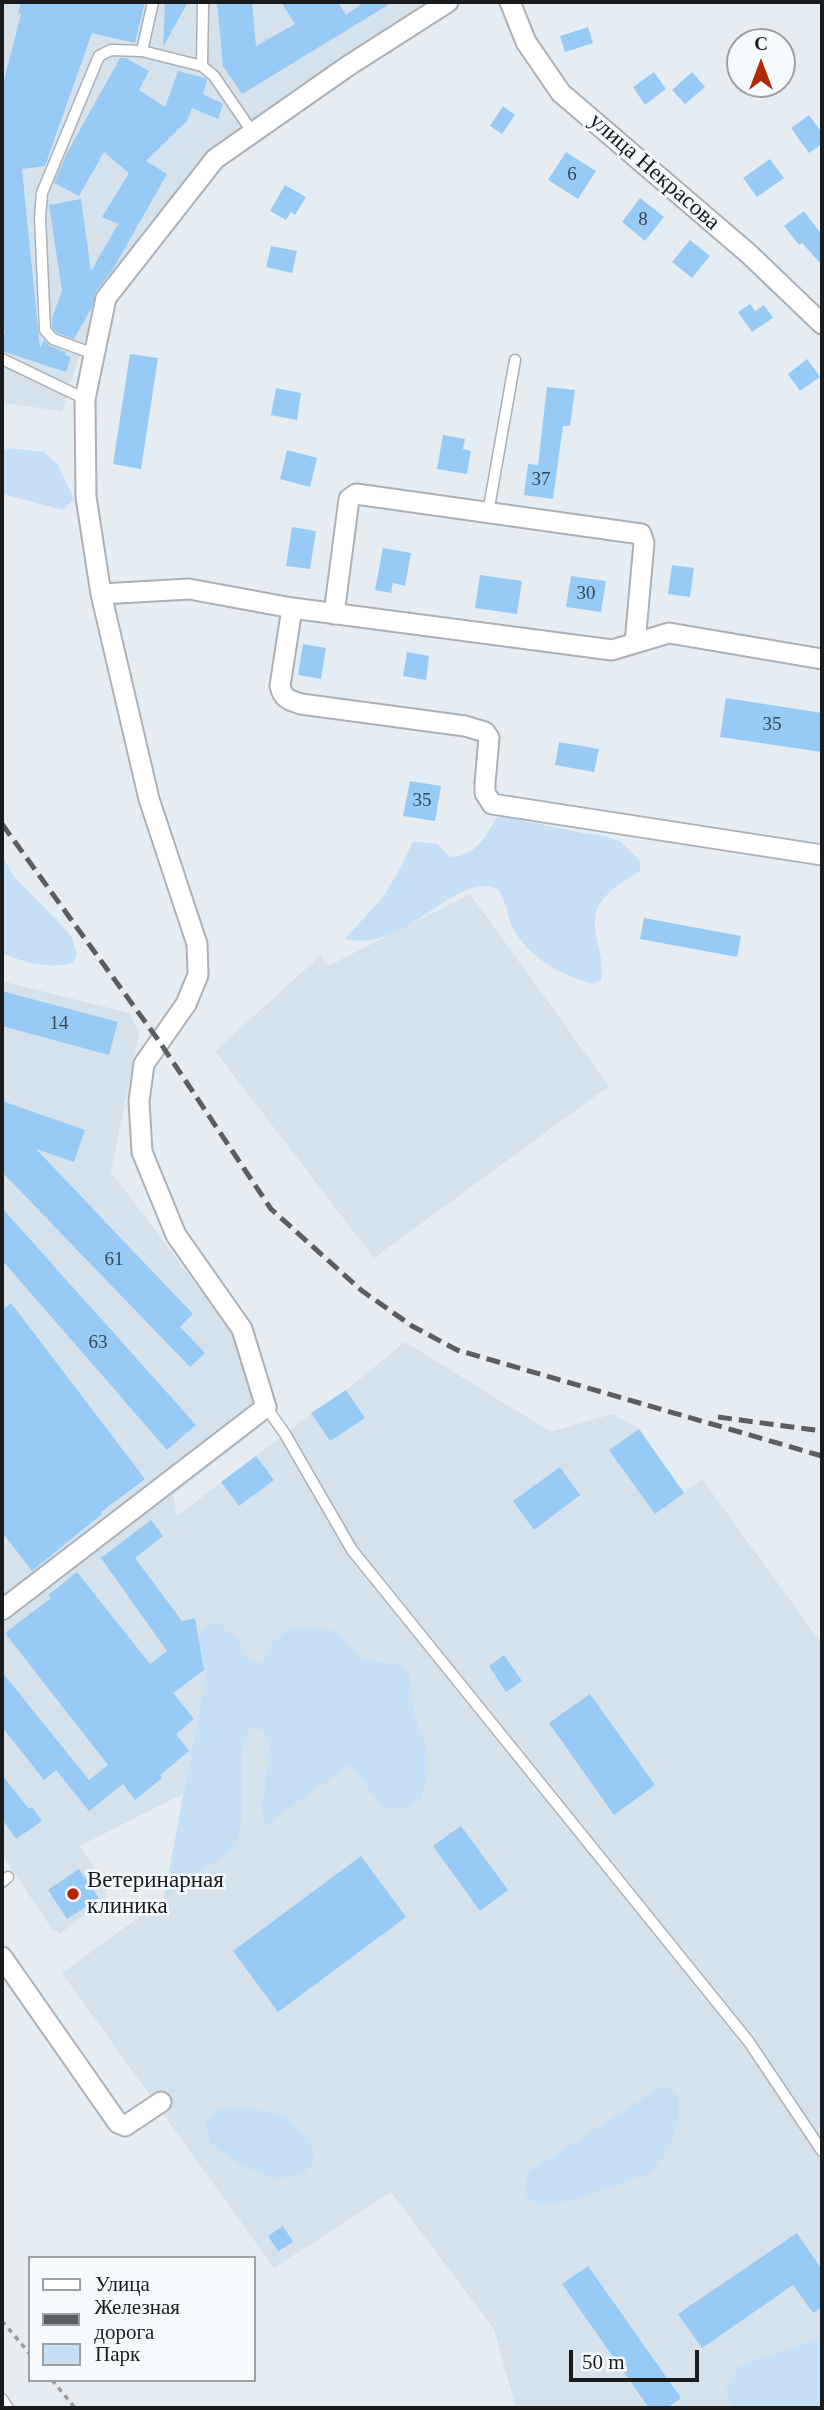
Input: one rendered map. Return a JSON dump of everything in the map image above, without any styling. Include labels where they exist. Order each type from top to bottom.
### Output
[{"type":"street","points":[[2,1610],[266,1407],[242,1329],[176,1235],[142,1153],[139,1101],[144,1064],[186,1004],[198,975],[197,944],[149,799],[101,594],[86,497],[85,399],[106,298],[215,159],[348,66],[448,2]]},
{"type":"street","name":"улица Некрасова","points":[[510,2],[526,43],[561,93],[749,254],[822,324]]},
{"type":"street","points":[[334,614],[349,499],[356,494],[641,534],[644,543],[635,643]]},
{"type":"street","points":[[101,594],[189,589],[292,608],[612,650],[669,633],[822,659]]},
{"type":"street","points":[[292,608],[280,686],[286,699],[301,704],[465,726],[485,732],[489,737],[485,793],[492,804],[822,855]]},
{"type":"street","points":[[2,1956],[118,2123],[125,2126],[161,2102]]},
{"type":"lane","points":[[142,51],[153,2]]},
{"type":"lane","points":[[202,66],[203,2]]},
{"type":"lane","points":[[94,354],[53,339],[45,330],[40,217],[42,193],[99,56],[111,50],[142,51],[202,66],[214,76],[253,133]]},
{"type":"lane","points":[[2,359],[85,399]]},
{"type":"lane","points":[[488,513],[515,360]]},
{"type":"lane","points":[[266,1407],[285,1434],[352,1550],[748,2042],[822,2151]]},
{"type":"lane","points":[[2,2399],[8,2408]]},
{"type":"path","points":[[2,2322],[28,2352]]},
{"type":"path","points":[[54,2382],[75,2408]]},
{"type":"shaded area","points":[[2,2],[433,2],[230,135],[161,210],[93,314],[62,411],[2,403]]},
{"type":"shaded area","points":[[470,894],[609,1086],[374,1258],[215,1051],[320,956],[330,965]]},
{"type":"shaded area","points":[[2,981],[130,1013],[139,1034],[111,1172],[236,1337],[254,1400],[267,1422],[173,1495],[177,1516],[346,1390],[405,1342],[551,1432],[612,1414],[639,1429],[684,1493],[702,1479],[822,1644],[822,2408],[516,2408],[494,2329],[391,2192],[274,2268],[62,1973],[164,1899],[183,1794],[80,1846],[107,1888],[105,1899],[60,1934],[52,1929],[2,1855]]},
{"type":"green space","points":[[8,448],[44,452],[58,465],[74,499],[63,510],[2,494],[2,451]]},
{"type":"green space","points":[[505,817],[620,841],[640,861],[640,871],[603,899],[596,915],[601,980],[593,984],[581,980],[559,971],[530,951],[512,927],[501,893],[492,887],[476,887],[459,893],[388,936],[367,940],[345,939],[382,898],[413,841],[437,844],[451,857],[459,856],[478,845],[496,818]]},
{"type":"green space","points":[[2,856],[13,875],[72,938],[77,955],[73,963],[37,964],[2,953]]},
{"type":"green space","points":[[220,1624],[237,1637],[243,1652],[257,1663],[263,1663],[271,1644],[290,1628],[311,1627],[334,1631],[358,1656],[367,1660],[400,1665],[409,1673],[415,1717],[428,1753],[427,1781],[420,1800],[407,1809],[383,1808],[350,1764],[265,1826],[261,1806],[270,1743],[264,1732],[253,1726],[247,1733],[242,1754],[242,1813],[237,1846],[164,1899],[206,1679],[198,1637],[205,1626]]},
{"type":"green space","points":[[664,2085],[679,2097],[679,2116],[669,2149],[650,2173],[578,2199],[538,2205],[525,2196],[527,2173]]},
{"type":"green space","points":[[245,2107],[285,2115],[309,2139],[315,2159],[304,2174],[276,2179],[244,2167],[210,2143],[205,2123],[215,2110]]},
{"type":"green space","points":[[822,2337],[822,2408],[732,2408],[726,2389],[740,2366]]},
{"type":"building","points":[[21,2],[145,2],[135,43],[92,33],[45,166],[22,169],[40,348],[44,340],[50,346],[66,352],[65,355],[71,357],[66,372],[2,351],[2,333],[5,334],[2,294],[2,88],[21,14],[18,13]]},
{"type":"building","points":[[165,2],[188,2],[163,47]]},
{"type":"building","points":[[217,2],[252,2],[256,46],[295,24],[281,2],[338,2],[346,15],[364,2],[393,2],[242,94],[223,66]]},
{"type":"building","points":[[588,27],[593,43],[565,52],[560,36]]},
{"type":"building","points":[[120,58],[126,58],[149,71],[139,90],[165,107],[178,71],[205,78],[207,80],[203,94],[223,104],[218,119],[192,108],[187,121],[146,161],[167,174],[113,269],[96,291],[92,307],[74,339],[57,333],[52,327],[52,318],[62,291],[49,205],[81,199],[91,271],[118,224],[102,217],[129,173],[104,152],[79,196],[54,183],[67,153]]},
{"type":"building","points":[[654,72],[666,89],[645,105],[633,87]]},
{"type":"building","points":[[692,72],[705,87],[685,104],[672,90]]},
{"type":"building","points":[[503,106],[515,115],[502,134],[490,126]]},
{"type":"building","points":[[809,115],[822,133],[822,144],[809,153],[791,128]]},
{"type":"building","points":[[566,152],[596,171],[578,199],[548,180]]},
{"type":"building","points":[[770,159],[784,178],[757,197],[743,178]]},
{"type":"building","points":[[285,185],[306,197],[295,215],[291,212],[286,220],[270,211]]},
{"type":"building","points":[[640,198],[664,217],[645,241],[622,222]]},
{"type":"building","points":[[804,211],[822,235],[822,265],[802,243],[799,245],[784,226]]},
{"type":"building","points":[[690,240],[710,256],[692,278],[672,262]]},
{"type":"building","points":[[271,246],[297,251],[292,273],[266,267]]},
{"type":"building","points":[[750,304],[755,311],[764,305],[773,318],[752,332],[738,312]]},
{"type":"building","points":[[130,354],[158,358],[141,469],[113,464]]},
{"type":"building","points":[[807,359],[820,377],[800,391],[788,374]]},
{"type":"building","points":[[547,387],[575,390],[570,426],[563,426],[553,499],[524,495],[528,464],[538,465]]},
{"type":"building","points":[[276,388],[301,393],[297,420],[271,415]]},
{"type":"building","points":[[443,435],[465,439],[463,449],[471,451],[467,474],[437,469]]},
{"type":"building","points":[[287,450],[317,458],[310,487],[280,479]]},
{"type":"building","points":[[292,527],[316,531],[310,569],[286,566]]},
{"type":"building","points":[[383,548],[411,553],[405,586],[393,583],[391,593],[375,590]]},
{"type":"building","points":[[672,565],[694,568],[690,597],[668,594]]},
{"type":"building","points":[[480,575],[522,581],[517,614],[475,608]]},
{"type":"building","points":[[571,576],[606,581],[601,612],[566,607]]},
{"type":"building","points":[[303,644],[326,648],[321,679],[298,675]]},
{"type":"building","points":[[407,652],[429,656],[426,680],[403,676]]},
{"type":"building","points":[[726,698],[822,713],[822,752],[720,737]]},
{"type":"building","points":[[559,742],[599,749],[594,772],[555,765]]},
{"type":"building","points":[[410,781],[441,786],[435,821],[403,816]]},
{"type":"building","points":[[644,918],[741,936],[737,957],[640,939]]},
{"type":"building","points":[[2,991],[118,1022],[109,1055],[2,1026]]},
{"type":"building","points":[[2,1101],[85,1130],[74,1162],[36,1149],[193,1314],[180,1327],[205,1353],[190,1367],[2,1172]]},
{"type":"building","points":[[2,1208],[196,1425],[167,1450],[2,1260]]},
{"type":"building","points":[[11,1303],[145,1479],[101,1512],[102,1514],[32,1571],[2,1532],[2,1310]]},
{"type":"building","points":[[346,1390],[365,1418],[330,1441],[311,1413]]},
{"type":"building","points":[[639,1429],[684,1493],[655,1514],[609,1450]]},
{"type":"building","points":[[256,1456],[274,1480],[239,1506],[221,1482]]},
{"type":"building","points":[[560,1467],[580,1495],[534,1530],[513,1501]]},
{"type":"building","points":[[151,1520],[163,1536],[135,1558],[182,1621],[195,1618],[204,1670],[173,1693],[194,1719],[176,1734],[189,1751],[135,1800],[123,1784],[89,1811],[56,1770],[44,1780],[2,1727],[2,1672],[89,1780],[108,1765],[5,1633],[51,1598],[48,1595],[77,1572],[150,1664],[167,1651],[101,1558]]},
{"type":"building","points":[[504,1655],[522,1681],[506,1692],[489,1666]]},
{"type":"building","points":[[590,1694],[655,1785],[614,1815],[549,1723]]},
{"type":"building","points":[[2,1775],[42,1821],[16,1839],[2,1819]]},
{"type":"building","points":[[461,1826],[508,1890],[480,1911],[433,1846]]},
{"type":"building","points":[[361,1856],[406,1917],[278,2012],[233,1951]]},
{"type":"building","name":"Ветеринарная клиника","points":[[79,1869],[99,1898],[67,1919],[48,1890]]},
{"type":"building","points":[[283,2226],[293,2242],[278,2251],[268,2236]]},
{"type":"building","points":[[797,2233],[822,2270],[822,2307],[813,2313],[793,2285],[702,2348],[678,2314]]},
{"type":"building","points":[[588,2266],[681,2398],[667,2408],[649,2408],[562,2284]]},
{"type":"railway","points":[[2,824],[159,1041],[271,1209],[361,1290],[412,1326],[457,1350],[822,1456]]},
{"type":"railway","points":[[718,1417],[822,1431]]},
{"type":"place","name":"Ветеринарная клиника","points":[[73,1894]]}]
